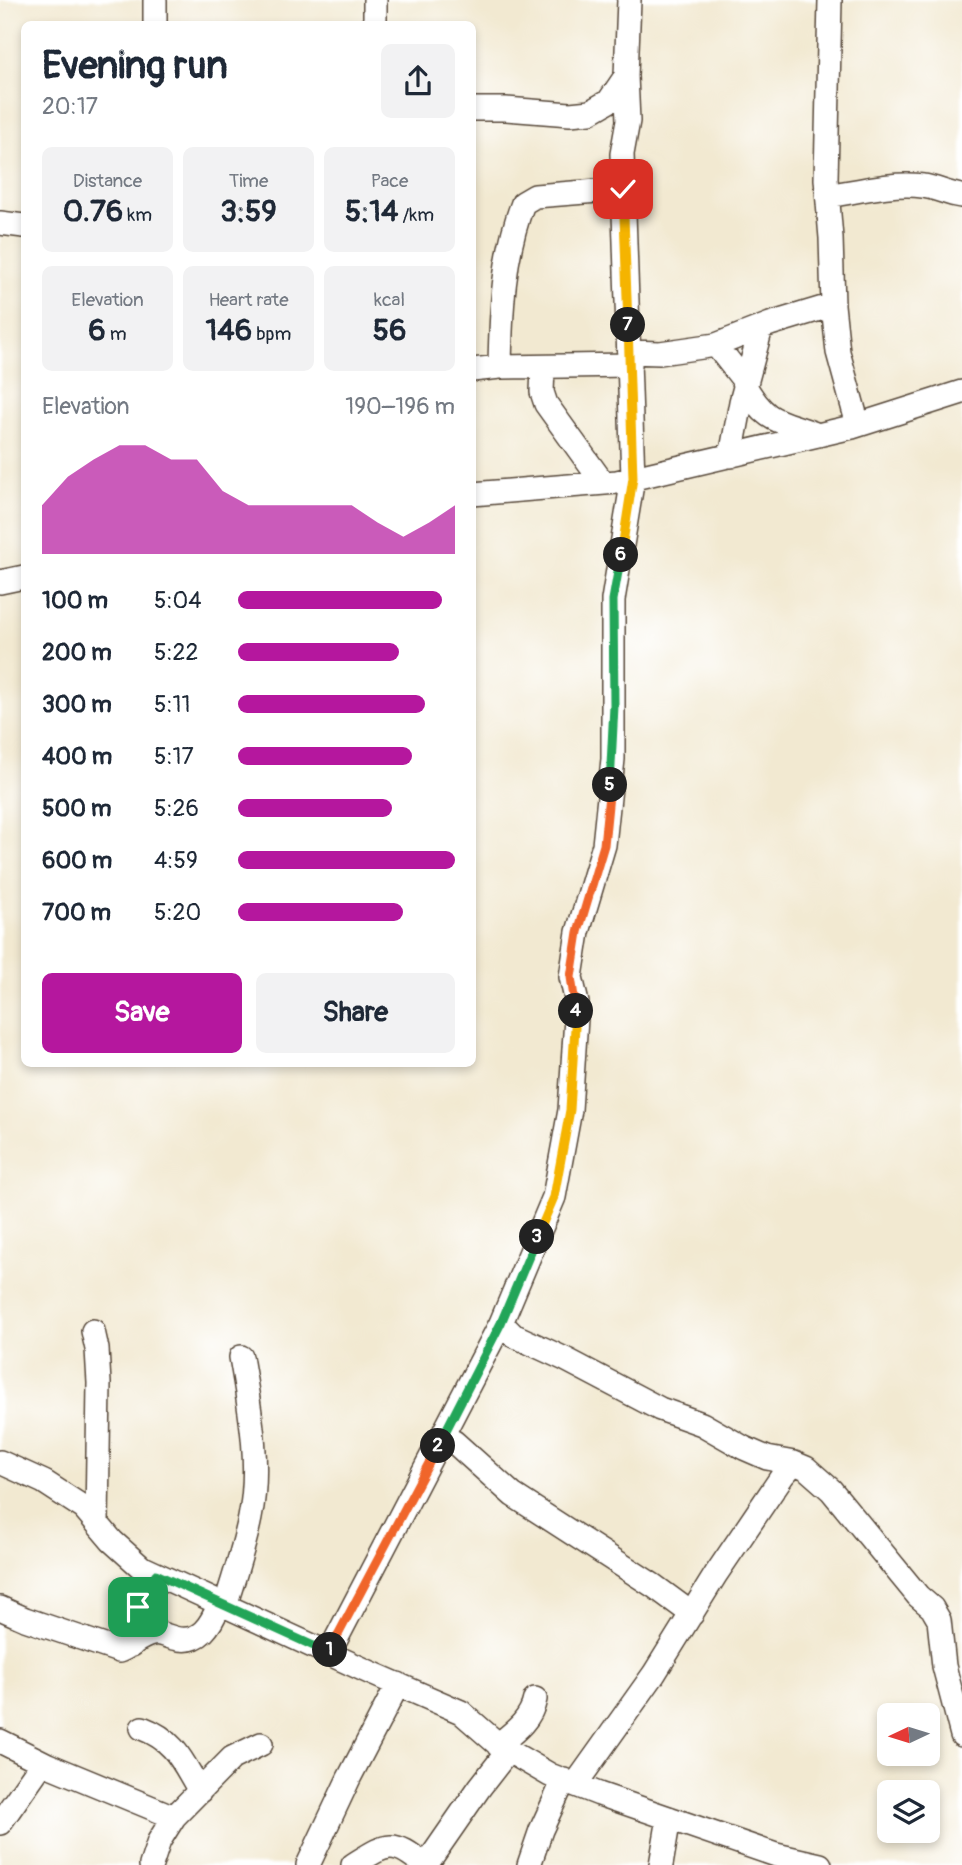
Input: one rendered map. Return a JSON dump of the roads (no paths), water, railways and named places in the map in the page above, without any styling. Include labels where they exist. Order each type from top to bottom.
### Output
[{"type":"street","points":[[155,0],[155,21]]},
{"type":"street","points":[[375,0],[375,21]]},
{"type":"street","points":[[329,1653],[501,1323],[554,1197],[570,1110],[577,1003],[571,977],[578,932],[604,845],[612,759],[613,600],[633,478],[622,154],[628,121],[625,76],[629,0]]},
{"type":"street","points":[[830,0],[826,106],[833,305],[838,352],[858,425]]},
{"type":"street","points":[[476,109],[570,114],[590,112],[609,101],[625,76]]},
{"type":"street","points":[[828,196],[865,190],[925,186],[961,196]]},
{"type":"street","points":[[500,367],[506,270],[523,203],[534,196],[623,189]]},
{"type":"street","points":[[0,223],[21,226]]},
{"type":"street","points":[[476,370],[543,368],[629,359],[716,345],[833,305]]},
{"type":"street","points":[[731,456],[761,328]]},
{"type":"street","points":[[716,345],[762,412],[775,421],[818,435]]},
{"type":"street","points":[[543,368],[542,392],[546,404],[603,484]]},
{"type":"street","points":[[476,494],[603,484],[633,478],[858,425],[962,392]]},
{"type":"street","points":[[0,582],[21,578]]},
{"type":"street","points":[[501,1323],[513,1335],[660,1409],[702,1424],[767,1458],[794,1462],[806,1468],[831,1490],[939,1620],[944,1666],[962,1735]]},
{"type":"street","points":[[93,1331],[100,1383],[97,1523]]},
{"type":"street","points":[[0,1608],[119,1651],[150,1634],[160,1633],[172,1638],[194,1640],[209,1625],[222,1604],[251,1516],[254,1440],[241,1357]]},
{"type":"street","points":[[443,1436],[454,1442],[513,1495],[654,1586],[692,1614]]},
{"type":"street","points":[[0,1462],[44,1482],[84,1508],[112,1541],[141,1567],[461,1712],[503,1748],[569,1783],[776,1855],[820,1865]]},
{"type":"street","points":[[529,1865],[541,1830],[569,1783],[654,1674],[794,1462]]},
{"type":"street","points":[[132,1645],[140,1616],[139,1598],[156,1574]]},
{"type":"street","points":[[308,1865],[349,1777],[398,1684]]},
{"type":"street","points":[[353,1865],[380,1848],[396,1846],[425,1865],[480,1787],[503,1748],[530,1714],[535,1699]]},
{"type":"street","points":[[142,1728],[165,1738],[172,1745],[200,1791]]},
{"type":"street","points":[[0,1741],[43,1763],[174,1817]]},
{"type":"street","points":[[151,1865],[159,1841],[174,1817],[232,1758],[261,1744]]},
{"type":"street","points":[[0,1823],[43,1763]]},
{"type":"street","points":[[661,1865],[669,1818]]}]
